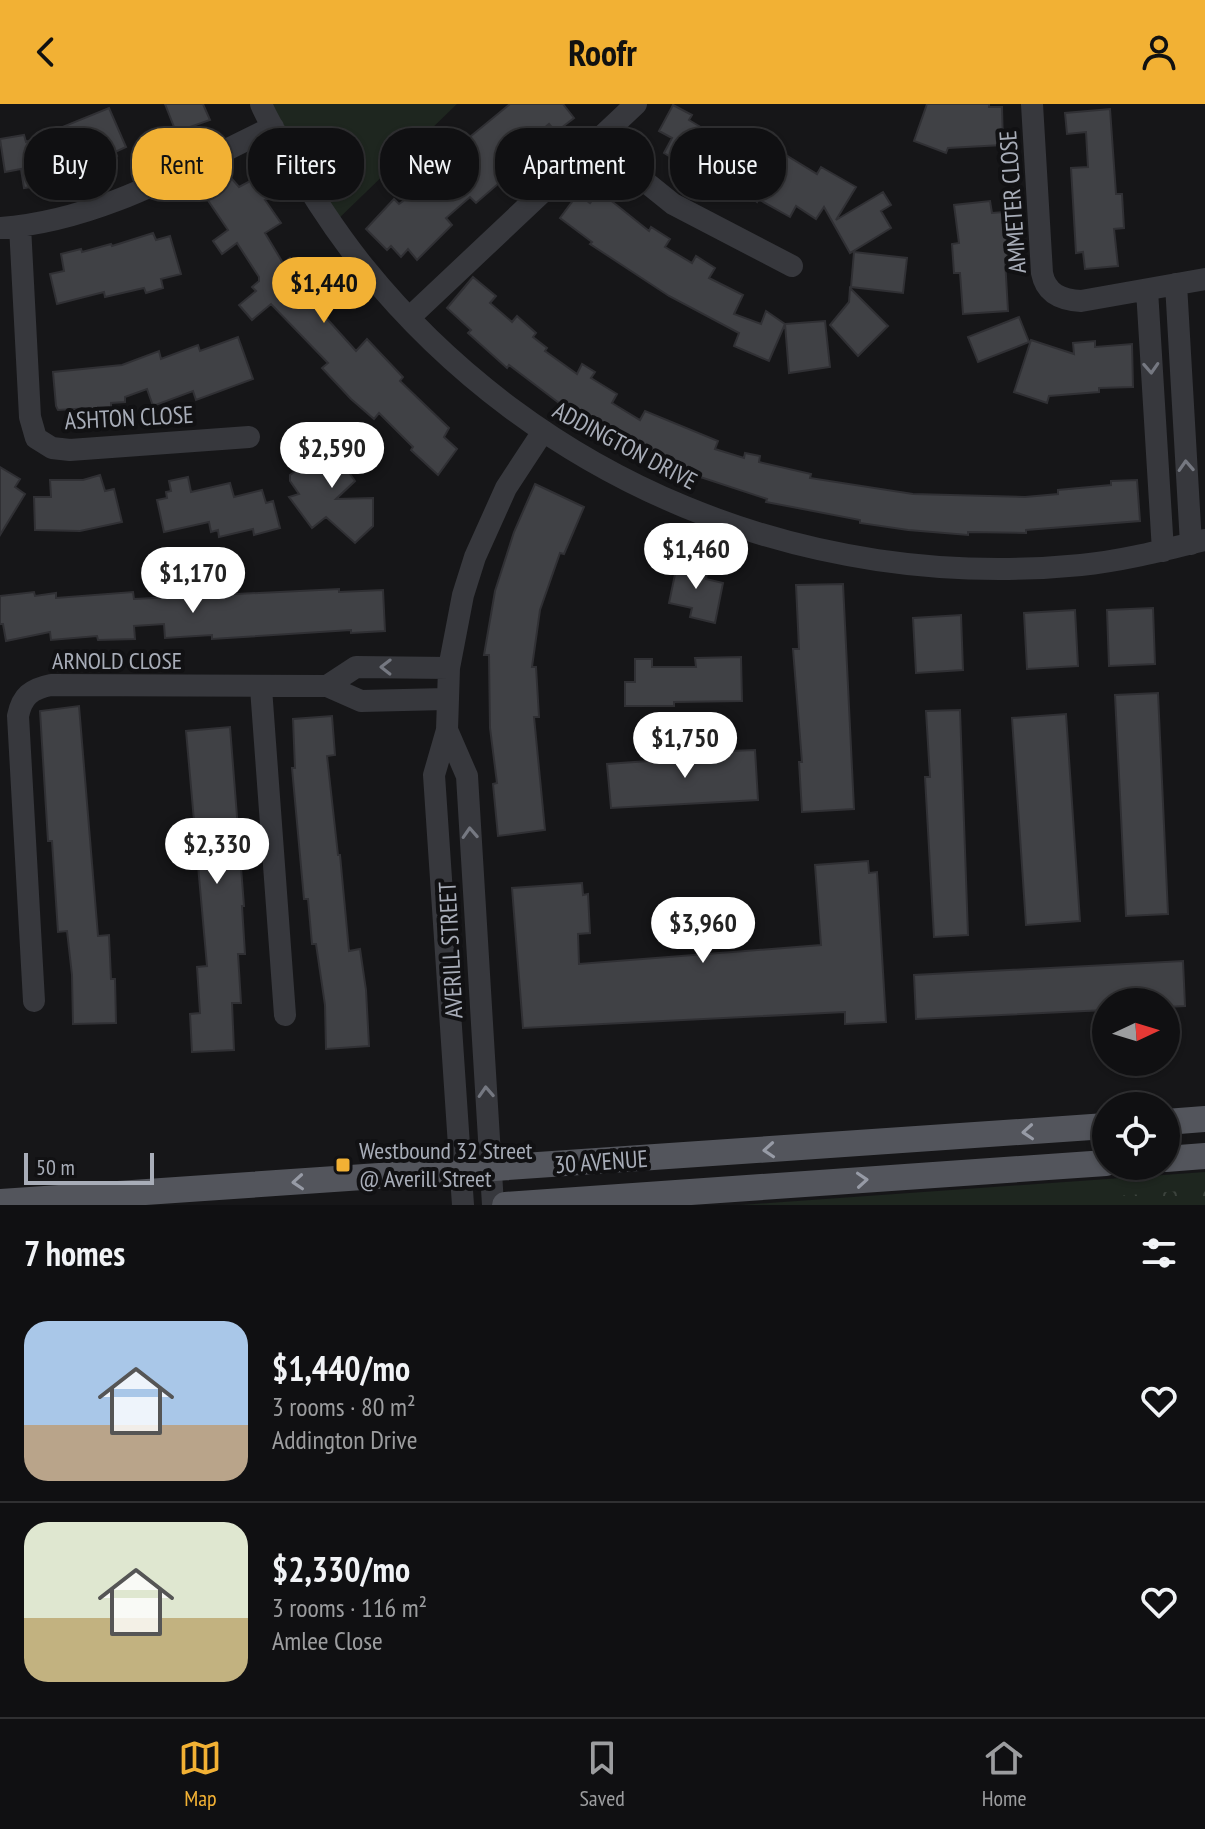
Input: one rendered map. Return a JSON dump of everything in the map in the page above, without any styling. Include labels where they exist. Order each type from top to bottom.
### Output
[{"type":"main road","points":[[1180,1121],[1205,1119]]},
{"type":"main road","name":"30 AVENUE","points":[[0,1202],[1092,1127]]},
{"type":"main road","points":[[1180,1158],[1205,1156]]},
{"type":"main road","name":"30 AVENUE","points":[[505,1205],[1092,1164]]},
{"type":"street","name":"ADDINGTON DRIVE","points":[[261,104],[345,244],[409,318],[483,387],[542,433],[599,466],[685,508],[783,541],[836,553],[941,568],[1084,565],[1198,542]]},
{"type":"street","points":[[611,128],[636,104]]},
{"type":"street","name":"AMMETER CLOSE","points":[[1032,104],[1044,282],[1054,295],[1081,301],[1205,279]]},
{"type":"street","points":[[10,227],[107,205],[158,184],[273,127]]},
{"type":"street","points":[[654,189],[673,204],[792,266]]},
{"type":"street","points":[[409,318],[534,200]]},
{"type":"street","name":"ASHTON CLOSE","points":[[10,227],[30,417],[36,438],[52,448],[70,450],[249,437]]},
{"type":"street","points":[[1176,284],[1183,407],[1198,542]]},
{"type":"street","points":[[1147,290],[1163,551]]},
{"type":"street","points":[[1154,412],[1183,407]]},
{"type":"street","name":"AVERILL STREET","points":[[463,1205],[434,775],[447,730],[449,668],[463,595],[475,557],[506,488],[542,433]]},
{"type":"street","name":"ARNOLD CLOSE","points":[[327,686],[356,667],[449,668]]},
{"type":"street","name":"ARNOLD CLOSE","points":[[34,1001],[18,742],[21,700],[32,691],[51,685],[327,686],[361,701],[446,699]]},
{"type":"street","points":[[261,688],[285,1015]]},
{"type":"street","name":"AVERILL STREET","points":[[447,730],[467,776],[493,1205]]},
{"type":"green space","points":[[261,104],[457,104],[432,128],[380,128],[380,179],[364,194],[364,128],[275,128]]},
{"type":"green space","points":[[317,200],[358,200],[332,225]]},
{"type":"green space","points":[[1205,1172],[1205,1205],[740,1205],[1092,1180],[1180,1180],[1180,1174]]},
{"type":"green space","points":[[1205,1189],[1205,1205],[1003,1205]]},
{"type":"building","points":[[165,104],[203,104],[210,120],[187,128],[174,128]]},
{"type":"building","points":[[510,104],[563,104],[574,118],[561,128],[552,128],[549,124],[544,128],[495,128],[495,187],[476,203],[473,200],[479,200],[479,129]]},
{"type":"building","points":[[927,104],[989,104],[989,107],[1002,107],[1003,145],[948,148],[946,153],[914,141]]},
{"type":"building","points":[[673,105],[692,115],[689,120],[702,128],[670,128],[670,137],[659,131]]},
{"type":"building","points":[[109,108],[126,147],[116,152],[116,128],[60,128]]},
{"type":"building","points":[[1110,109],[1116,194],[1122,194],[1124,228],[1114,229],[1118,266],[1085,269],[1083,252],[1076,253],[1071,168],[1088,167],[1086,132],[1067,134],[1065,113]]},
{"type":"building","points":[[24,135],[24,188],[21,169],[5,172],[0,139]]},
{"type":"building","points":[[670,142],[670,157],[664,153]]},
{"type":"building","points":[[786,155],[817,174],[821,167],[856,187],[836,220],[883,192],[891,205],[881,211],[891,228],[850,253],[824,207],[816,219],[796,206],[790,217],[760,200],[786,200]]},
{"type":"building","points":[[232,179],[239,187],[248,182],[248,200],[265,200],[281,223],[265,233],[283,263],[290,258],[306,281],[312,276],[325,291],[315,300],[320,311],[356,351],[367,339],[403,377],[400,381],[449,428],[444,437],[457,449],[438,475],[379,413],[374,419],[351,399],[322,368],[328,363],[271,304],[252,320],[239,305],[256,291],[252,287],[259,277],[237,243],[222,254],[213,241],[228,230],[208,200],[232,200]]},
{"type":"building","points":[[393,200],[399,204],[405,200],[467,200],[446,218],[452,225],[417,260],[408,249],[401,257],[391,246],[387,250],[366,229]]},
{"type":"building","points":[[574,200],[590,203],[592,200],[610,200],[649,231],[651,227],[670,239],[665,247],[692,263],[696,256],[715,268],[709,278],[743,295],[734,314],[761,324],[766,311],[785,324],[769,361],[734,346],[739,333],[669,296],[590,244],[592,242],[560,218]]},
{"type":"building","points":[[990,201],[992,213],[1004,212],[1008,311],[963,314],[960,273],[954,273],[952,244],[959,243],[954,205]]},
{"type":"building","points":[[153,233],[156,240],[170,236],[181,274],[161,279],[163,288],[146,293],[144,288],[105,297],[104,292],[57,304],[50,274],[64,271],[61,254],[112,246]]},
{"type":"building","points":[[854,252],[907,258],[903,293],[851,287]]},
{"type":"building","points":[[473,277],[496,296],[490,303],[512,322],[517,316],[536,333],[533,337],[547,348],[545,351],[577,374],[582,364],[595,372],[591,378],[617,394],[612,403],[640,420],[645,411],[718,441],[715,449],[744,458],[745,453],[760,456],[759,462],[811,474],[810,478],[913,494],[1025,497],[1111,485],[1111,481],[1137,480],[1140,521],[1026,530],[1026,533],[968,532],[968,535],[860,523],[860,520],[766,502],[767,499],[676,469],[606,434],[558,405],[509,365],[507,368],[468,333],[471,330],[447,308]]},
{"type":"building","points":[[850,288],[888,326],[858,356],[830,325],[849,302]]},
{"type":"building","points":[[1019,317],[1029,342],[978,362],[968,337]]},
{"type":"building","points":[[825,321],[830,367],[789,373],[785,324]]},
{"type":"building","points":[[238,337],[253,379],[196,400],[193,391],[153,406],[147,389],[125,397],[125,402],[111,403],[111,411],[91,413],[91,408],[58,410],[56,406],[53,372],[122,365],[159,351],[161,359],[198,345],[200,351]]},
{"type":"building","points":[[1031,340],[1074,354],[1073,343],[1095,341],[1095,347],[1132,344],[1133,387],[1099,388],[1099,392],[1049,396],[1047,403],[1014,392]]},
{"type":"building","points":[[326,430],[361,465],[350,474],[355,481],[336,499],[373,498],[373,526],[355,543],[326,517],[312,528],[289,497],[299,494],[290,481],[290,475],[320,454],[312,446]]},
{"type":"building","points":[[0,467],[20,479],[15,487],[25,494],[0,535]]},
{"type":"building","points":[[100,475],[105,491],[114,489],[122,522],[80,531],[35,530],[34,497],[51,497],[50,480],[83,480]]},
{"type":"building","points":[[188,477],[191,492],[230,483],[234,497],[262,490],[266,503],[273,501],[280,528],[254,535],[253,529],[219,537],[218,530],[211,532],[209,522],[164,532],[157,500],[167,498],[166,492],[171,491],[169,481]]},
{"type":"building","points":[[535,484],[584,507],[564,554],[560,553],[540,610],[532,667],[536,667],[539,717],[534,717],[545,830],[498,836],[493,784],[497,783],[490,728],[489,655],[484,655],[495,591],[514,532]]},
{"type":"building","points":[[678,560],[708,567],[706,579],[723,583],[715,623],[690,617],[692,608],[669,603]]},
{"type":"building","points":[[843,584],[854,809],[802,812],[799,762],[802,762],[793,649],[799,649],[796,585]]},
{"type":"building","points":[[339,589],[339,592],[383,590],[385,631],[351,633],[351,630],[212,639],[212,635],[165,638],[164,624],[134,626],[135,639],[98,640],[97,636],[51,640],[50,632],[6,641],[3,624],[0,624],[0,596],[34,592],[35,596],[56,593],[56,598],[133,592],[134,599]]},
{"type":"building","points":[[1153,608],[1155,664],[1109,666],[1107,610]]},
{"type":"building","points":[[1075,610],[1078,666],[1027,669],[1024,613]]},
{"type":"building","points":[[961,615],[963,670],[916,673],[913,618]]},
{"type":"building","points":[[741,657],[742,701],[625,706],[625,682],[635,682],[635,659],[652,659],[652,667],[696,667],[695,658]]},
{"type":"building","points":[[1158,693],[1168,914],[1126,916],[1115,695]]},
{"type":"building","points":[[79,706],[98,936],[109,935],[111,979],[115,979],[116,1023],[73,1024],[67,931],[58,932],[52,841],[48,841],[40,711]]},
{"type":"building","points":[[960,710],[968,935],[934,937],[925,777],[930,777],[926,711]]},
{"type":"building","points":[[1066,714],[1080,921],[1026,925],[1012,718]]},
{"type":"building","points":[[332,716],[335,755],[327,756],[338,855],[349,951],[360,949],[369,1046],[326,1049],[325,1005],[316,944],[312,944],[308,899],[304,899],[292,768],[295,768],[293,719]]},
{"type":"building","points":[[230,727],[244,906],[245,954],[238,954],[241,1003],[232,1003],[234,1050],[192,1052],[190,1014],[200,1013],[197,967],[207,966],[186,731]]},
{"type":"building","points":[[755,750],[758,800],[611,808],[607,764],[704,757],[704,752]]},
{"type":"building","points":[[868,861],[869,873],[877,872],[886,1022],[845,1024],[845,1012],[523,1028],[512,888],[582,883],[583,895],[588,894],[590,933],[578,934],[579,964],[821,945],[815,865]]},
{"type":"building","points":[[1183,961],[1185,1006],[1180,1006],[1180,988],[1092,988],[1092,1011],[916,1019],[914,975]]},
{"type":"place","name":"Westbound 32 Street @ Averill Street","points":[[343,1165]]}]
